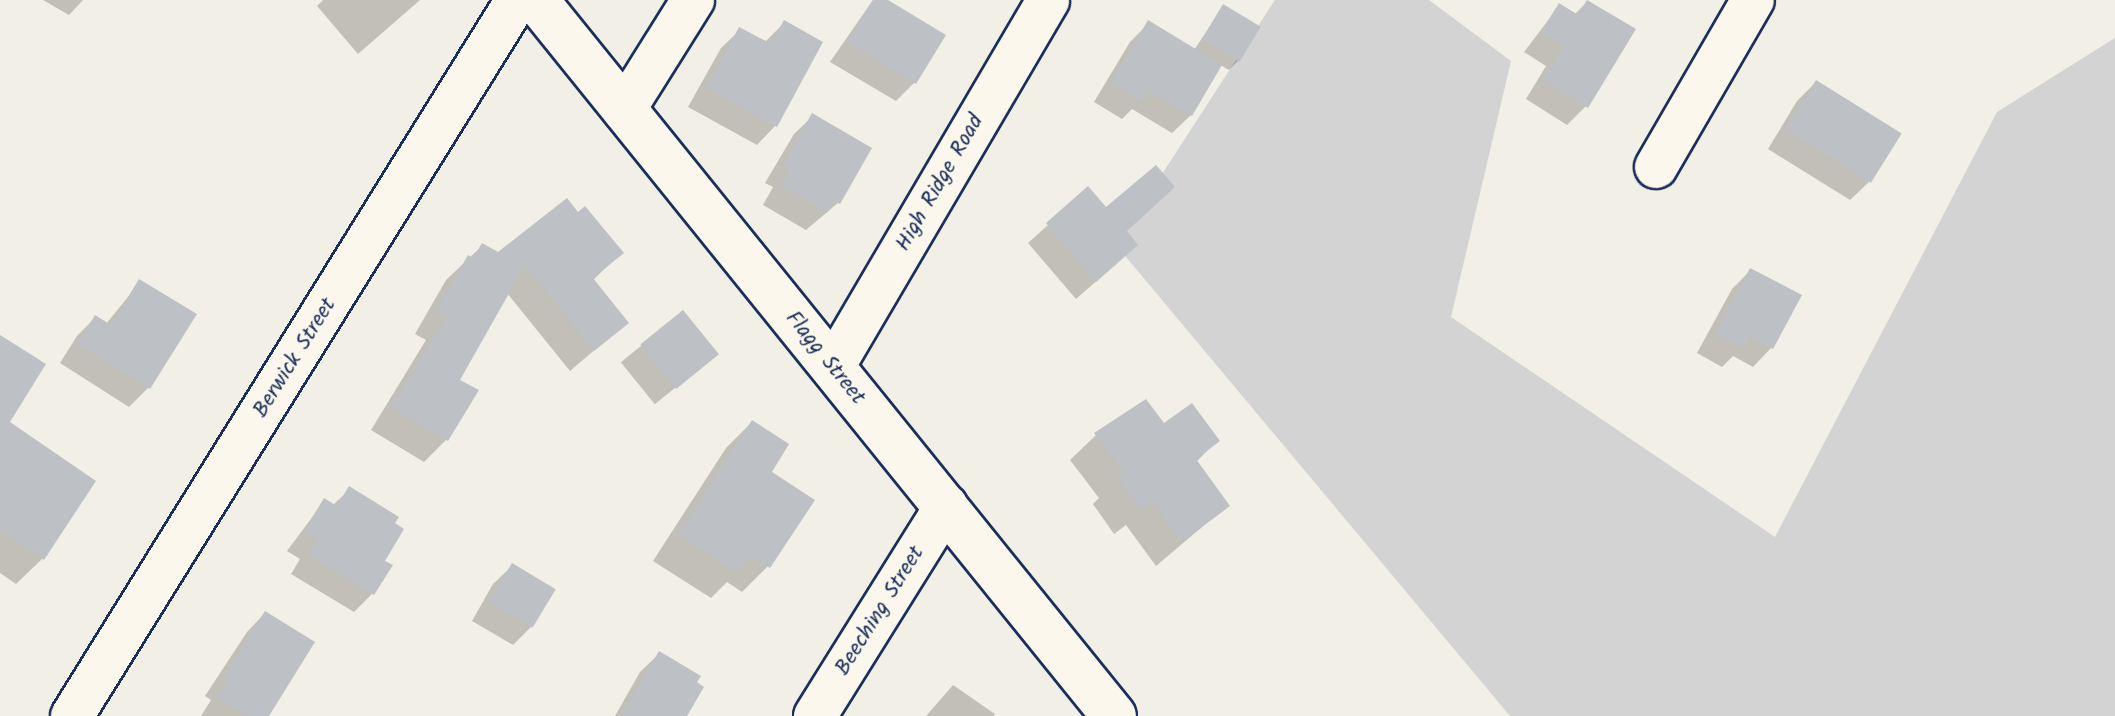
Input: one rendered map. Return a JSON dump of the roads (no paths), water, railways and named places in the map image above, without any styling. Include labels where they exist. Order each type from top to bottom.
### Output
[{"type":"street","name":"Berwick Street","points":[[72,716],[517,0]]},
{"type":"street","name":"Flagg Street","points":[[536,0],[1114,716]]},
{"type":"street","points":[[624,110],[693,0]]},
{"type":"street","name":"High Ridge Road","points":[[833,367],[1048,0]]},
{"type":"street","points":[[1656,167],[1753,0]]},
{"type":"street","name":"Beeching Street","points":[[815,716],[946,506]]}]
